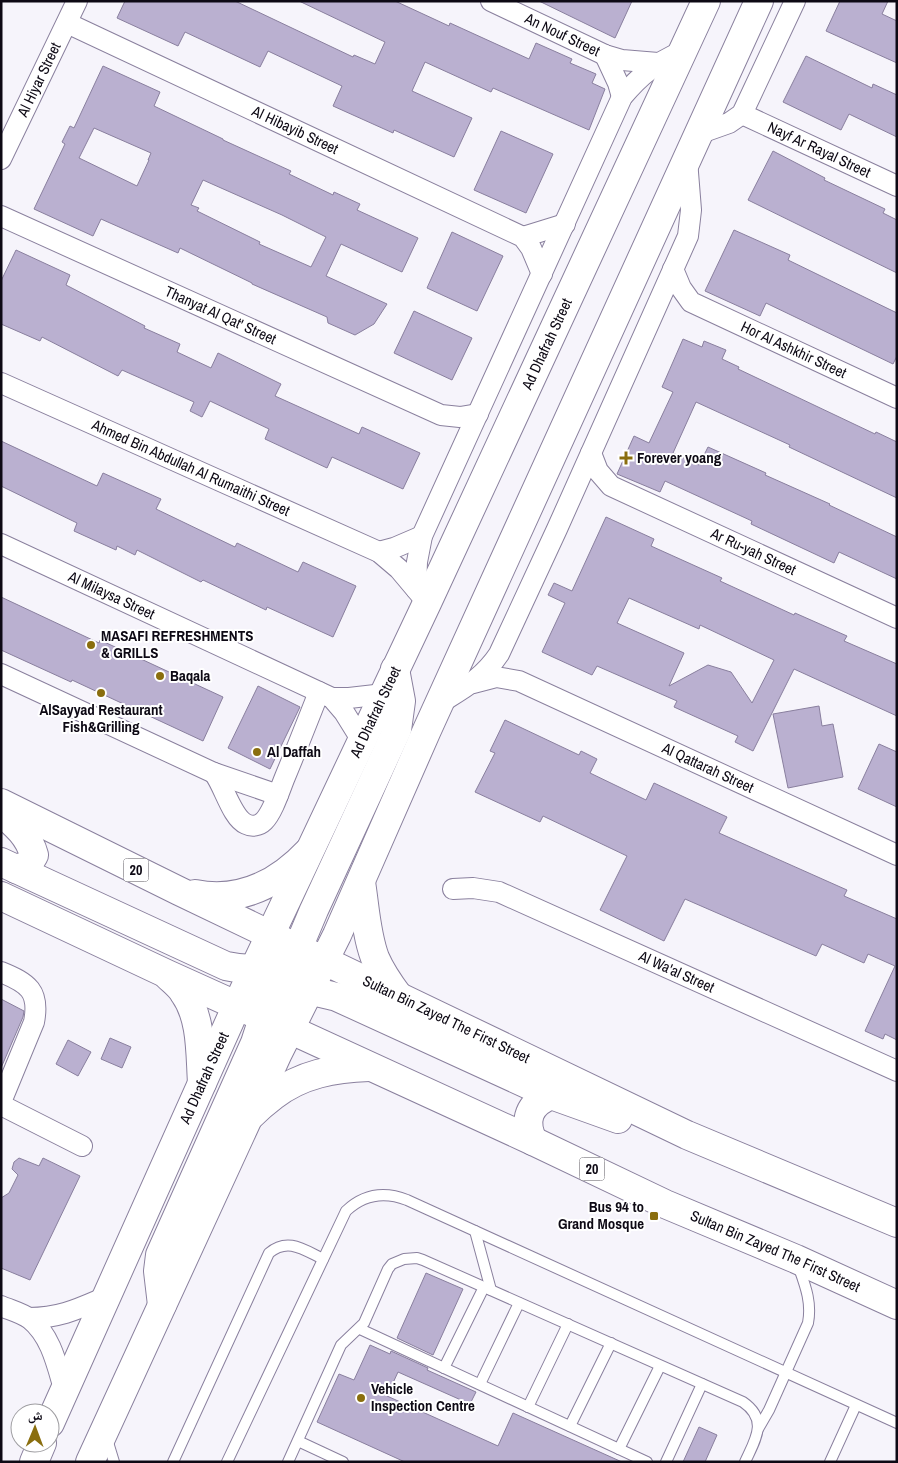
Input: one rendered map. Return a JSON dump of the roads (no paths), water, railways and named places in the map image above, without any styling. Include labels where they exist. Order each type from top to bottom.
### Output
[{"type":"main road","name":"Ad Dhafrah Street","points":[[284,975],[271,935],[384,694],[421,596],[706,1]]},
{"type":"main road","points":[[324,960],[759,1]]},
{"type":"main road","points":[[162,1305],[158,1271],[160,1255],[255,1043],[264,1017],[397,730],[401,701],[395,669]]},
{"type":"main road","name":"Sultan Bin Zayed The First Street","points":[[1,803],[271,935],[284,975],[324,960],[687,1135],[892,1216]]},
{"type":"main road","points":[[1,812],[21,830],[31,844],[34,855],[28,865],[8,866]]},
{"type":"main road","points":[[179,891],[205,896],[232,896],[258,889],[278,880],[309,851]]},
{"type":"main road","points":[[8,866],[226,966],[284,975],[337,997],[551,1095],[626,1122],[687,1135]]},
{"type":"main road","points":[[361,882],[370,942],[386,979],[400,997]]},
{"type":"main road","name":"Sultan Bin Zayed The First Street","points":[[1,896],[533,1141],[665,1204],[796,1259],[897,1305]]},
{"type":"main road","points":[[167,974],[185,993],[195,1017],[200,1046],[202,1084]]},
{"type":"main road","points":[[237,1006],[284,975]]},
{"type":"main road","points":[[90,1462],[289,1029],[284,975]]},
{"type":"main road","name":"Ad Dhafrah Street","points":[[58,1403],[237,1006]]},
{"type":"main road","points":[[250,1116],[274,1095],[302,1079],[324,1071],[369,1067]]},
{"type":"main road","points":[[533,1141],[528,1123],[530,1113],[534,1105],[551,1095]]},
{"type":"street","name":"Al Hiyar Street","points":[[1,159],[77,1]]},
{"type":"street","name":"An Nouf Street","points":[[491,1],[606,55],[631,61],[658,63]]},
{"type":"street","points":[[698,134],[729,122],[742,114],[795,1]]},
{"type":"street","name":"Al Hibayib Street","points":[[67,23],[523,237]]},
{"type":"street","points":[[421,596],[417,562],[422,536],[622,97],[633,83],[650,68],[683,51]]},
{"type":"street","name":"An Nouf Street","points":[[606,55],[622,97]]},
{"type":"street","name":"Nayf Ar Rayal Street","points":[[742,114],[897,186]]},
{"type":"street","points":[[440,703],[473,683],[493,664],[510,632],[688,236],[690,222],[687,159]]},
{"type":"street","name":"Thanyat Al Qat' Street","points":[[1,216],[441,415],[460,417],[478,414]]},
{"type":"street","points":[[542,274],[534,255],[523,237],[565,224]]},
{"type":"street","points":[[652,313],[691,302],[680,288],[673,269]]},
{"type":"street","name":"Hor Al Ashkhir Street","points":[[691,302],[897,398]]},
{"type":"street","name":"Ahmed Bin Abdullah Al Rumaithi Street","points":[[1,383],[379,552],[399,569],[421,596]]},
{"type":"street","points":[[441,415],[452,430],[458,447],[458,456]]},
{"type":"street","name":"Ar Ru-yah Street","points":[[591,453],[598,471],[611,486],[897,618]]},
{"type":"street","points":[[572,495],[591,489],[611,486]]},
{"type":"street","points":[[379,552],[422,536]]},
{"type":"street","name":"Al Milaysa Street","points":[[1,544],[326,695],[349,698],[384,694]]},
{"type":"street","points":[[510,632],[509,657],[519,681]]},
{"type":"street","points":[[1,674],[214,773],[278,795]]},
{"type":"street","name":"Al Qattarah Street","points":[[473,683],[496,677],[519,681],[897,855]]},
{"type":"street","points":[[214,773],[221,782],[237,817],[244,823],[252,826],[258,825],[265,820],[326,695]]},
{"type":"street","name":"Al Milaysa Street","points":[[326,695],[344,712],[362,741]]},
{"type":"street","name":"Al Wa'al Street","points":[[453,889],[473,888],[499,892],[897,1071]]},
{"type":"street","points":[[1,972],[17,979],[30,989],[36,998],[37,1010],[34,1022],[1,1103],[82,1146]]},
{"type":"street","points":[[1,1306],[29,1318],[47,1318],[60,1316],[106,1297]]},
{"type":"street","points":[[29,1318],[42,1332],[48,1343],[64,1389]]},
{"type":"lane","points":[[227,1462],[346,1211],[359,1200],[377,1194],[398,1196],[897,1423]]},
{"type":"lane","points":[[444,1368],[487,1288],[475,1231]]},
{"type":"lane","points":[[173,1462],[269,1252],[281,1245],[288,1244],[295,1245],[323,1259]]},
{"type":"lane","points":[[288,1462],[341,1345],[344,1340],[360,1329],[388,1269],[392,1264],[404,1259],[417,1258],[750,1407],[755,1413],[758,1429]]},
{"type":"lane","points":[[745,1462],[758,1429],[770,1410],[805,1331],[810,1315],[809,1298],[796,1259]]},
{"type":"lane","points":[[480,1384],[520,1303]]},
{"type":"lane","points":[[528,1406],[568,1324]]},
{"type":"lane","points":[[360,1329],[647,1462]]},
{"type":"lane","points":[[570,1426],[611,1344]]},
{"type":"lane","points":[[619,1449],[660,1366]]},
{"type":"lane","points":[[666,1462],[702,1384]]},
{"type":"lane","points":[[830,1462],[856,1405]]},
{"type":"lane","points":[[106,1428],[114,1462]]},
{"type":"lane","points":[[298,1441],[342,1462]]},
{"type":"place","name":"Forever yoang","points":[[626,458]]},
{"type":"place","name":"MASAFI REFRESHMENTS & GRILLS","points":[[91,645]]},
{"type":"place","name":"Baqala","points":[[160,676]]},
{"type":"place","name":"AlSayyad Restaurant Fish&Grilling","points":[[101,693]]},
{"type":"place","name":"Al Daffah","points":[[257,752]]},
{"type":"place","name":"Bus 94 to Grand Mosque","points":[[654,1216]]},
{"type":"place","name":"Vehicle Inspection Centre","points":[[361,1398]]}]
